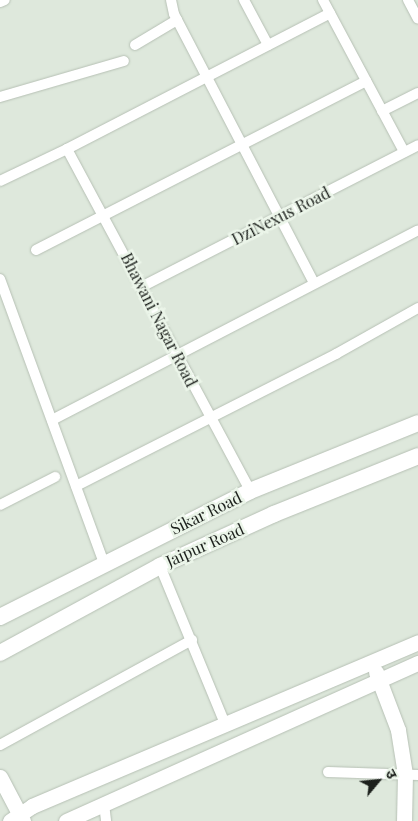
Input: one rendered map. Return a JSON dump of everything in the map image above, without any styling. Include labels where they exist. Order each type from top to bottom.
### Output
[{"type":"main road","name":"Sikar Road","points":[[0,617],[250,491],[418,423]]},
{"type":"main road","name":"Jaipur Road","points":[[0,653],[160,566],[274,514],[418,456]]},
{"type":"street","points":[[0,2],[5,0]]},
{"type":"street","points":[[171,0],[177,20],[314,283]]},
{"type":"street","points":[[244,0],[268,46]]},
{"type":"street","points":[[323,0],[404,152]]},
{"type":"street","points":[[408,0],[418,19]]},
{"type":"street","points":[[0,181],[207,78],[330,13]]},
{"type":"street","points":[[135,45],[177,20]]},
{"type":"street","points":[[0,97],[124,61]]},
{"type":"street","points":[[36,250],[242,147],[366,81]]},
{"type":"street","points":[[382,111],[418,93]]},
{"type":"street","name":"DziNexus Road","points":[[143,286],[279,218],[418,144]]},
{"type":"street","name":"Bhawani Nagar Road","points":[[67,149],[143,286],[176,355],[250,491]]},
{"type":"street","points":[[52,420],[418,230]]},
{"type":"street","points":[[0,279],[104,563]]},
{"type":"street","points":[[76,486],[211,418],[418,308]]},
{"type":"street","points":[[0,506],[55,477]]},
{"type":"street","points":[[160,566],[192,640],[224,724]]},
{"type":"street","points":[[0,744],[192,640]]},
{"type":"street","points":[[0,777],[18,819],[224,724],[418,642]]},
{"type":"street","points":[[371,662],[398,730],[412,775],[404,821]]},
{"type":"street","points":[[66,821],[418,663]]},
{"type":"street","points":[[328,772],[412,775]]},
{"type":"street","points":[[104,804],[106,821]]}]
